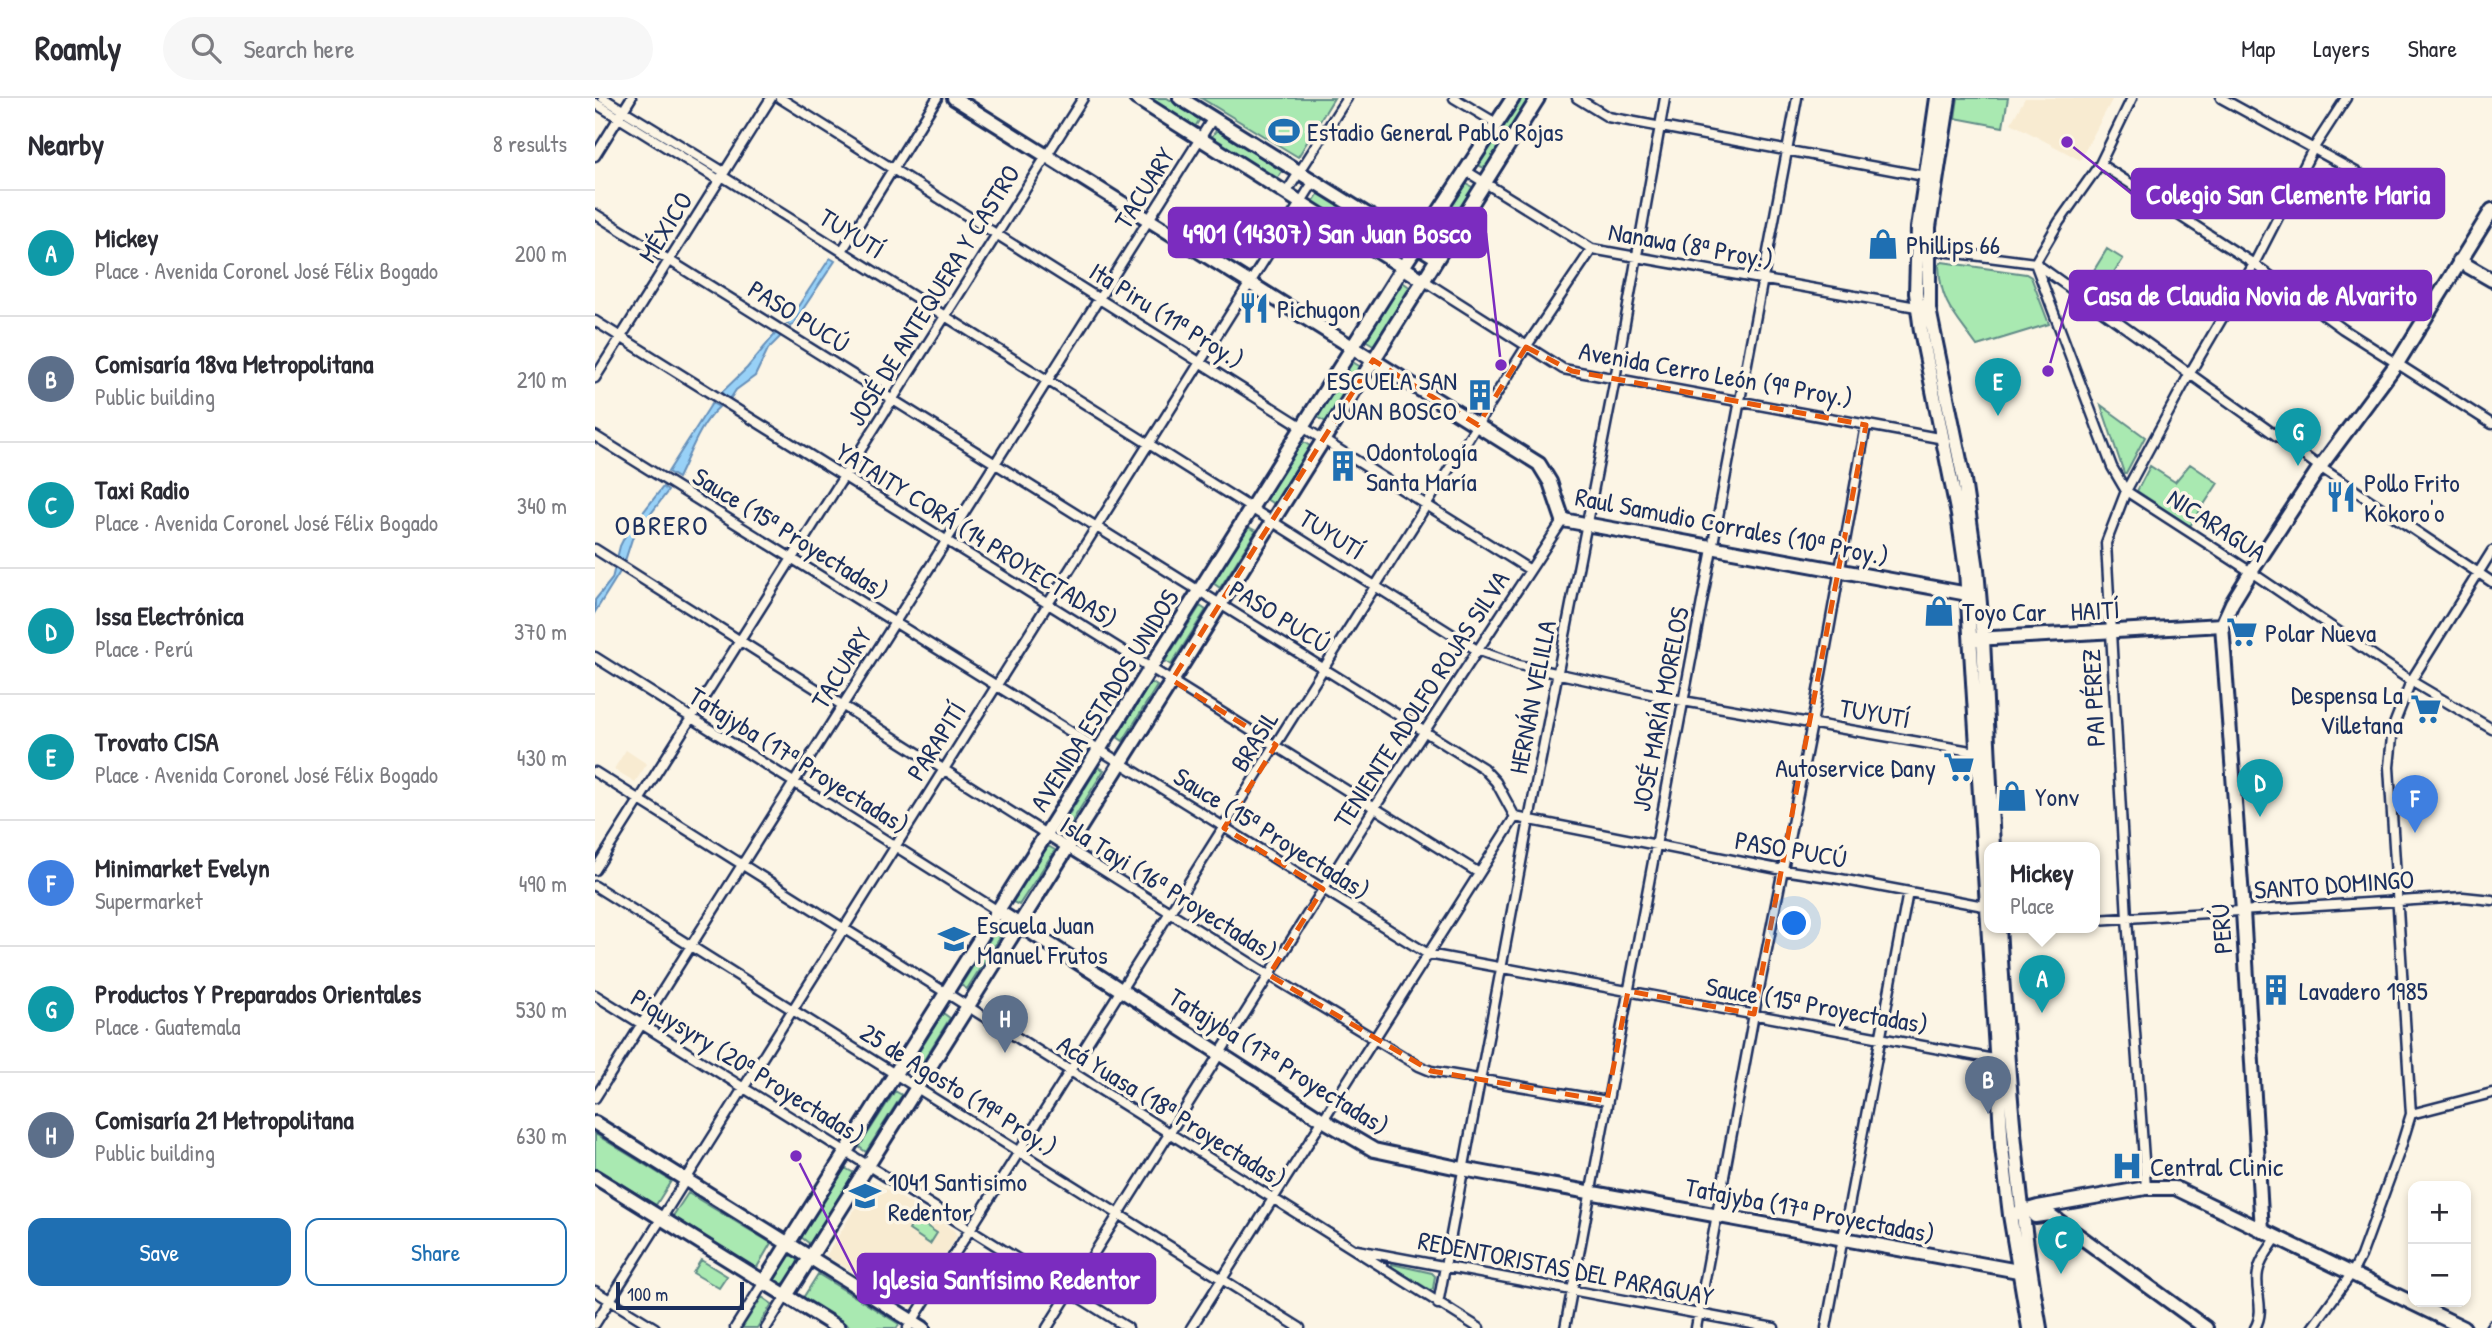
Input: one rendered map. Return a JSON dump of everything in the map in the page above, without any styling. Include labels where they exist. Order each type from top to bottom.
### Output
[{"type":"main road","name":"Raul Samudio Corrales (10ª Proy.)","points":[[954,98],[1545,469],[1563,520],[1968,594]]},
{"type":"main road","name":"Avenida Cerro León (9ª Proy.)","points":[[1136,98],[1423,280]]},
{"type":"main road","points":[[1180,98],[1437,258]]},
{"type":"main road","name":"AVENIDA ESTADOS UNIDOS","points":[[764,1282],[1403,267],[1513,98]]},
{"type":"main road","name":"AVENIDA ESTADOS UNIDOS","points":[[786,1296],[1538,98]]},
{"type":"main road","points":[[1937,98],[1924,176],[1923,308],[1977,639]]},
{"type":"main road","points":[[1922,249],[1949,98]]},
{"type":"main road","points":[[2222,625],[2251,572],[2320,467],[2398,362],[2492,210]]},
{"type":"main road","points":[[2459,261],[2492,280]]},
{"type":"main road","points":[[1923,308],[1964,480],[1977,569],[1977,639],[1985,842]]},
{"type":"main road","name":"HAITÍ","points":[[1977,639],[2222,625]]},
{"type":"main road","name":"PERÚ","points":[[2222,625],[2243,911],[2262,1231]]},
{"type":"main road","points":[[1982,754],[1992,842]]},
{"type":"main road","name":"Tatajyba (17ª Proyectadas)","points":[[998,911],[1323,1121],[1374,1150],[1463,1169],[2024,1272]]},
{"type":"main road","points":[[1992,933],[2001,1060],[2029,1328]]},
{"type":"main road","points":[[595,1124],[810,1257],[914,1326]]},
{"type":"main road","points":[[595,1177],[838,1328]]},
{"type":"main road","points":[[2016,1218],[2038,1207],[2167,1186],[2182,1190],[2464,1328]]},
{"type":"main road","points":[[2073,1231],[2068,1222],[2069,1213],[2085,1200]]},
{"type":"main road","points":[[2016,1218],[2049,1214],[2206,1328]]},
{"type":"main road","points":[[2024,1272],[2040,1328]]},
{"type":"street","name":"TUYUTÍ","points":[[603,98],[621,114]]},
{"type":"street","points":[[595,156],[631,98]]},
{"type":"street","name":"MÉXICO","points":[[595,378],[771,98]]},
{"type":"street","name":"Ita Piru (11ª Proy.)","points":[[780,98],[1530,569]]},
{"type":"street","points":[[842,251],[937,98]]},
{"type":"street","name":"JOSÉ DE ANTEQUERA Y CASTRO","points":[[595,870],[1083,98]]},
{"type":"street","points":[[1286,193],[1347,98]]},
{"type":"street","points":[[1454,98],[1496,123]]},
{"type":"street","points":[[1577,98],[1608,117],[1924,176]]},
{"type":"street","name":"HERNÁN VELILLA","points":[[1438,1304],[1528,820],[1559,674],[1615,379],[1665,98]]},
{"type":"street","name":"JOSÉ MARÍA MORELOS","points":[[1565,1328],[1797,98]]},
{"type":"street","points":[[2035,263],[2059,222],[2100,164],[2132,98]]},
{"type":"street","points":[[2221,98],[2398,195]]},
{"type":"street","name":"PAI PÉREZ","points":[[2145,1188],[2106,543],[2126,491],[2190,373],[2254,264],[2313,149],[2346,98]]},
{"type":"street","name":"TUYUTÍ","points":[[595,103],[621,114],[722,176],[1477,650],[1519,666],[1683,701],[1982,754]]},
{"type":"street","name":"TACUARY","points":[[595,1098],[1213,118]]},
{"type":"street","points":[[2100,164],[2254,264],[2343,329],[2492,424]]},
{"type":"street","name":"Nanawa (8ª Proy.)","points":[[1466,170],[1593,249],[1923,308]]},
{"type":"street","name":"PARAPITÍ","points":[[595,1324],[1314,181]]},
{"type":"street","name":"PASO PUCÚ","points":[[595,214],[1483,768],[1496,782],[1515,817],[1984,906]]},
{"type":"street","name":"BRASIL","points":[[914,1326],[970,1230],[1526,347],[1593,249]]},
{"type":"street","points":[[1922,249],[2035,263],[2320,467],[2492,582]]},
{"type":"street","name":"NICARAGUA","points":[[2035,263],[2112,467],[2126,491],[2411,681],[2490,724]]},
{"type":"street","name":"Avenida Cerro León (9ª Proy.)","points":[[1423,280],[1563,369],[1944,439]]},
{"type":"street","name":"YATAITY CORÁ (14 PROYECTADAS)","points":[[595,321],[1479,873]]},
{"type":"street","points":[[1696,1328],[1753,1014],[1812,724],[1866,425]]},
{"type":"street","name":"Sauce (15ª Proyectadas)","points":[[595,436],[1428,954],[2001,1060]]},
{"type":"street","name":"TENIENTE ADOLFO ROJAS SILVA","points":[[1047,1328],[1375,807],[1563,520]]},
{"type":"street","name":"Isla Tayi (16ª Proyectadas)","points":[[595,549],[1045,835],[1419,1066],[1431,1071],[1607,1101]]},
{"type":"street","points":[[2312,1328],[2352,1273],[2367,1244],[2411,1114],[2390,745],[2393,727],[2411,681],[2492,551]]},
{"type":"street","name":"Tatajyba (17ª Proyectadas)","points":[[595,657],[998,911]]},
{"type":"street","name":"Acá Yuasa (18ª Proyectadas)","points":[[595,772],[1352,1249],[1465,1324],[1479,1328]]},
{"type":"street","points":[[1191,1328],[1515,817]]},
{"type":"street","name":"25 de Agosto (19ª Proy.)","points":[[595,886],[1300,1328]]},
{"type":"street","points":[[1826,1328],[1908,892]]},
{"type":"street","name":"SANTO DOMINGO","points":[[2100,920],[2463,897],[2492,900]]},
{"type":"street","name":"Piquysyry (20ª Proyectadas)","points":[[595,995],[1128,1328]]},
{"type":"street","points":[[2411,1114],[2492,1093]]},
{"type":"street","points":[[2255,1328],[2261,1310],[2258,1272],[2277,1237]]},
{"type":"street","name":"REDENTORISTAS DEL PARAGUAY","points":[[1352,1249],[1774,1328]]},
{"type":"street","name":"AVENIDA ESTADOS UNIDOS","points":[[735,1328],[764,1282]]},
{"type":"street","points":[[595,1291],[655,1328]]},
{"type":"street","name":"AVENIDA ESTADOS UNIDOS","points":[[766,1328],[786,1296]]},
{"type":"highlighted area","points":[[1526,347],[1572,371],[1866,425],[1754,1014],[1628,991],[1607,1101],[1431,1071],[1269,975],[1323,889],[1224,828],[1276,745],[1172,680],[1373,360],[1478,425]]},
{"type":"shaded area","points":[[2025,98],[2113,98],[2080,160],[2011,123]]},
{"type":"shaded area","points":[[626,750],[647,764],[635,782],[614,769]]},
{"type":"shaded area","points":[[872,1180],[954,1230],[957,1236],[913,1308],[826,1256]]},
{"type":"green space","points":[[1148,98],[1167,98],[1200,119],[1195,127]]},
{"type":"green space","name":"Estadio General Pablo Rojas","points":[[1201,98],[1334,98],[1298,157]]},
{"type":"green space","points":[[1521,98],[1530,98],[1486,169],[1478,165]]},
{"type":"green space","points":[[1958,98],[2008,98],[2003,127],[1955,118]]},
{"type":"green space","points":[[1217,129],[1282,171],[1277,179],[1211,138]]},
{"type":"green space","points":[[1465,183],[1474,188],[1442,239],[1433,232]]},
{"type":"green space","points":[[1319,193],[1398,243],[1393,252],[1313,202]]},
{"type":"green space","points":[[2107,249],[2123,259],[2103,290],[2088,280]]},
{"type":"green space","points":[[1942,262],[2026,274],[2031,277],[2049,324],[1977,346],[1946,300],[1940,278],[1939,265]]},
{"type":"green space","points":[[1401,281],[1411,288],[1375,346],[1365,340]]},
{"type":"green space","points":[[1351,361],[1361,367],[1326,422],[1317,417]]},
{"type":"green space","points":[[2101,405],[2145,437],[2126,473],[2124,473]]},
{"type":"green space","points":[[1302,441],[1310,446],[1274,504],[1266,499]]},
{"type":"green space","points":[[2190,464],[2218,483],[2190,526],[2137,491],[2150,466],[2175,482]]},
{"type":"green space","points":[[1248,527],[1256,531],[1220,588],[1213,583]]},
{"type":"green space","points":[[1200,606],[1206,610],[1171,665],[1165,661]]},
{"type":"green space","points":[[1151,682],[1157,686],[1123,741],[1117,737]]},
{"type":"green space","points":[[1098,767],[1104,770],[1068,828],[1063,824]]},
{"type":"green space","points":[[1048,846],[1055,850],[1019,905],[1013,902]]},
{"type":"green space","points":[[999,925],[1005,929],[967,989],[961,985]]},
{"type":"green space","points":[[943,1013],[950,1018],[916,1073],[909,1068]]},
{"type":"green space","points":[[895,1091],[902,1095],[866,1152],[859,1147]]},
{"type":"green space","points":[[595,1134],[671,1181],[656,1205],[595,1168]]},
{"type":"green space","points":[[845,1168],[854,1173],[810,1244],[801,1237]]},
{"type":"green space","points":[[688,1193],[771,1243],[756,1269],[673,1216]]},
{"type":"green space","points":[[916,1219],[937,1233],[930,1244],[909,1230]]},
{"type":"green space","points":[[789,1256],[798,1257],[792,1274],[783,1284],[776,1283],[775,1278]]},
{"type":"green space","points":[[701,1260],[727,1276],[719,1288],[693,1273]]},
{"type":"green space","points":[[1392,1264],[1432,1273],[1435,1276],[1433,1289],[1430,1290],[1392,1267]]},
{"type":"green space","points":[[818,1274],[899,1324],[897,1328],[852,1328],[803,1298]]},
{"type":"green space","points":[[762,1297],[772,1304],[757,1328],[742,1328]]},
{"type":"water","points":[[830,258],[835,261],[791,327],[787,323]]},
{"type":"water","points":[[776,333],[781,336],[768,349],[755,376],[736,390],[730,399],[721,393],[747,368]]},
{"type":"water","points":[[712,403],[719,407],[700,431],[678,478],[668,472]]},
{"type":"water","points":[[663,487],[668,491],[632,539],[623,567],[595,612],[595,600],[612,579],[620,546],[626,534]]},
{"type":"place","name":"Estadio General Pablo Rojas","points":[[1284,131]]},
{"type":"place","name":"Colegio San Clemente Maria","points":[[2067,142]]},
{"type":"place","name":"Phillips 66","points":[[1883,244]]},
{"type":"place","name":"Pichugon","points":[[1254,308]]},
{"type":"place","name":"4901 (14307) San Juan Bosco","points":[[1501,365]]},
{"type":"place","name":"Casa de Claudia Novia de Alvarito","points":[[2048,371]]},
{"type":"place","name":"ESCUELA SAN JUAN BOSCO","points":[[1480,395]]},
{"type":"place","name":"Trovato CISA","points":[[1998,416]]},
{"type":"place","name":"Odontología Santa María","points":[[1343,466]]},
{"type":"place","name":"Productos Y Preparados Orientales","points":[[2298,466]]},
{"type":"place","name":"Pollo Frito Kokoro'o","points":[[2341,497]]},
{"type":"place","name":"Toyo Car","points":[[1939,611]]},
{"type":"place","name":"Polar Nueva","points":[[2242,632]]},
{"type":"place","name":"Despensa La Villetana","points":[[2426,709]]},
{"type":"place","name":"Autoservice Dany","points":[[1959,767]]},
{"type":"place","name":"Yonv","points":[[2012,796]]},
{"type":"place","name":"Issa Electrónica","points":[[2260,817]]},
{"type":"place","name":"Minimarket Evelyn","points":[[2415,833]]},
{"type":"place","name":"Escuela Juan Manuel Frutos","points":[[954,939]]},
{"type":"place","name":"Lavadero 1985","points":[[2276,990]]},
{"type":"place","name":"Mickey","points":[[2042,1013]]},
{"type":"place","name":"Comisaría 21 Metropolitana","points":[[1005,1053]]},
{"type":"place","name":"Comisaría 18va Metropolitana","points":[[1988,1114]]},
{"type":"place","name":"Iglesia Santísimo Redentor","points":[[796,1156]]},
{"type":"place","name":"Central Clinic","points":[[2127,1166]]},
{"type":"place","name":"1041 Santisimo Redentor","points":[[865,1196]]},
{"type":"place","name":"Taxi Radio","points":[[2061,1274]]},
{"type":"district","name":"OBRERO","points":[[662,525]]}]
